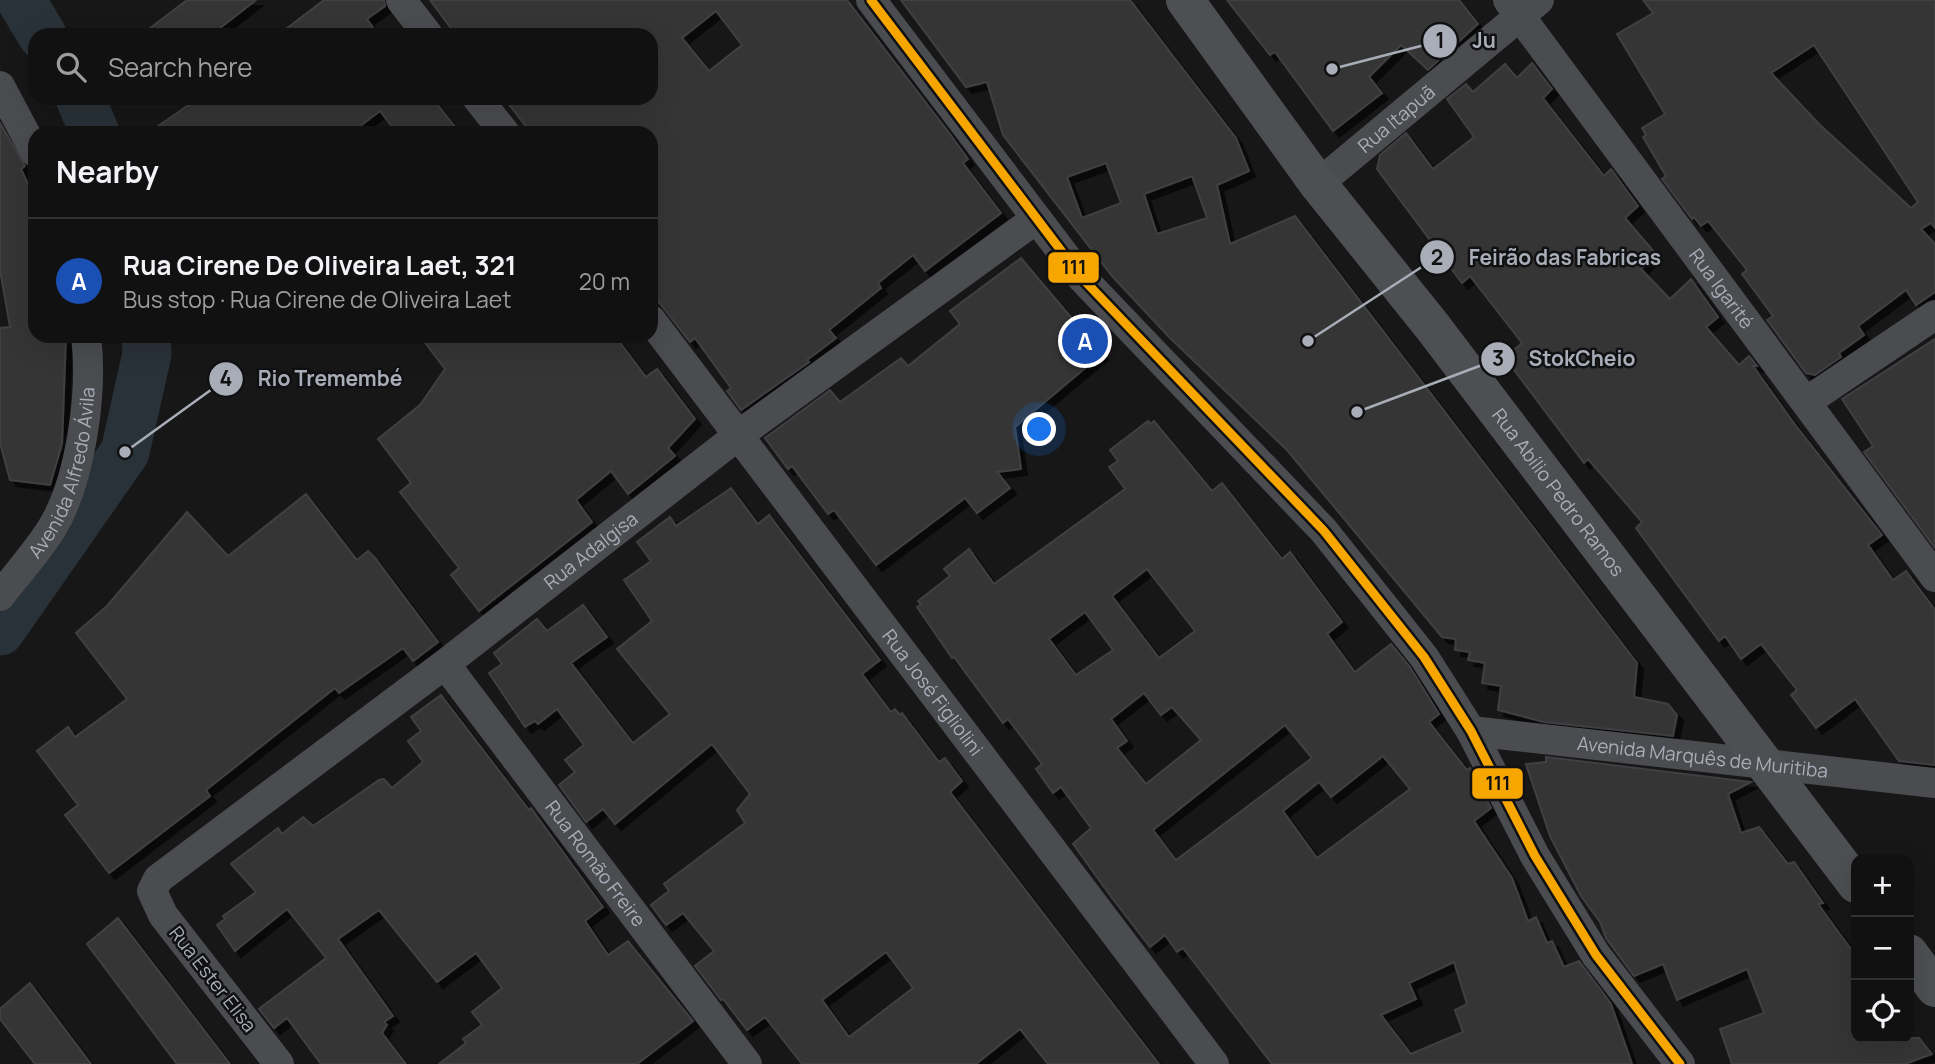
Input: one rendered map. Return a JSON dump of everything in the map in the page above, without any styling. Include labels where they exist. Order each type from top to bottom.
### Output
[{"type":"main road","name":"Rua Abílio Pedro Ramos","points":[[1189,2],[1318,184],[1432,326],[1851,877]]},
{"type":"main road","points":[[1914,960],[1935,988]]},
{"type":"street","points":[[401,0],[423,28]]},
{"type":"street","points":[[870,0],[1080,277],[1324,531],[1424,657],[1471,731],[1535,856],[1596,955],[1680,1064]]},
{"type":"street","name":"Rua Itapuã","points":[[1318,184],[1522,5]]},
{"type":"street","name":"Rua Igarité","points":[[1522,5],[1806,402],[1935,577]]},
{"type":"street","points":[[0,86],[28,139]]},
{"type":"street","points":[[483,105],[499,126]]},
{"type":"street","name":"Rua Adalgisa","points":[[152,891],[166,870],[445,664],[740,435],[1036,219]]},
{"type":"street","points":[[1806,402],[1935,315]]},
{"type":"street","name":"Rua José Figliolini","points":[[658,329],[1214,1064]]},
{"type":"street","name":"Avenida Alfredo Ávila","points":[[0,596],[52,528],[62,505],[86,414],[86,343]]},
{"type":"street","name":"Rua Romão Freire","points":[[445,664],[747,1064]]},
{"type":"street","name":"Avenida Marquês de Muritiba","points":[[1471,731],[1935,783]]},
{"type":"street","name":"Rua Ester Elisa","points":[[152,891],[163,915],[279,1064]]},
{"type":"building","points":[[187,0],[256,0],[220,28],[150,28]]},
{"type":"building","points":[[324,0],[384,0],[385,6],[367,19],[373,28],[287,28]]},
{"type":"building","points":[[430,0],[847,0],[950,134],[968,159],[963,163],[1001,213],[925,271],[913,255],[878,283],[881,288],[829,330],[836,338],[807,360],[809,362],[741,410],[727,391],[731,388],[695,338],[690,342],[658,301],[658,126],[526,126],[509,105],[658,105],[658,28],[451,28]],"holes":[[[716,11],[742,45],[709,71],[682,38]]]},
{"type":"building","points":[[901,0],[1130,0],[1236,138],[1249,171],[1217,185],[1230,244],[1295,216],[1637,663],[1634,697],[1668,704],[1677,715],[1673,736],[1544,722],[1498,710],[1501,686],[1482,683],[1485,663],[1468,660],[1470,652],[1455,650],[1456,639],[1442,637],[1287,450],[1169,337],[1112,276],[1003,135],[987,82],[966,87]],"holes":[[[1106,163],[1121,203],[1082,218],[1067,177]],[[1192,176],[1207,218],[1157,234],[1144,194]]]},
{"type":"building","points":[[1227,0],[1459,0],[1478,24],[1428,70],[1401,45],[1369,77],[1382,93],[1333,131],[1275,52],[1270,55]]},
{"type":"building","points":[[1643,0],[1935,0],[1935,228],[1931,223],[1921,229],[1935,244],[1935,292],[1916,305],[1906,290],[1858,326],[1864,335],[1839,353],[1841,357],[1815,375],[1806,373],[1767,320],[1773,316],[1742,274],[1747,270],[1708,221],[1701,226],[1694,217],[1692,219],[1662,179],[1666,176],[1643,137],[1646,135],[1642,128],[1665,114],[1617,34],[1653,13]],"holes":[[[1814,45],[1918,202],[1911,208],[1820,125],[1771,73]]]},
{"type":"building","points":[[1532,63],[1552,89],[1543,98],[1604,176],[1611,169],[1638,206],[1625,218],[1656,254],[1641,269],[1670,299],[1691,279],[1718,317],[1706,327],[1739,365],[1749,356],[1757,366],[1753,366],[1796,426],[1882,535],[1868,545],[1893,580],[1906,571],[1935,610],[1935,765],[1899,761],[1855,699],[1816,728],[1791,695],[1797,690],[1761,644],[1741,659],[1725,636],[1719,641],[1636,528],[1642,522],[1588,459],[1584,463],[1505,358],[1522,343],[1470,276],[1462,283],[1377,169],[1380,155],[1406,133],[1433,169],[1474,137],[1447,99],[1466,84],[1473,92],[1505,64],[1517,78]]},
{"type":"building","points":[[189,105],[438,105],[454,126],[392,126],[380,111],[360,126],[158,126]]},
{"type":"building","points":[[0,123],[25,166],[21,169],[28,184],[28,343],[66,343],[62,444],[50,485],[10,480],[0,443],[0,328],[10,327],[0,270]]},
{"type":"building","points":[[1021,258],[1102,354],[1015,427],[1021,469],[997,472],[1010,488],[977,513],[965,498],[876,565],[834,510],[828,514],[792,466],[788,469],[765,438],[830,390],[840,402],[901,358],[908,366],[960,324],[950,311]]},
{"type":"building","points":[[1935,339],[1935,548],[1864,452],[1873,446],[1842,399]]},
{"type":"building","points":[[425,343],[620,343],[646,377],[657,369],[695,419],[668,448],[675,456],[628,494],[611,471],[576,500],[592,522],[479,611],[451,575],[459,568],[400,492],[411,483],[378,439],[420,405],[445,369]]},
{"type":"building","points":[[1148,421],[1151,424],[1154,421],[1212,491],[1222,483],[1282,559],[1290,552],[1342,622],[1327,634],[1355,672],[1391,644],[1410,667],[1439,714],[1429,722],[1467,770],[1470,768],[1491,808],[1474,821],[1512,878],[1528,921],[1536,917],[1547,943],[1552,941],[1564,967],[1579,961],[1604,994],[1611,1004],[1632,1064],[1272,1064],[1183,948],[1177,952],[1165,935],[1150,947],[1073,844],[1091,828],[1061,787],[1053,793],[1036,769],[1042,764],[1008,719],[1003,723],[954,657],[952,658],[917,607],[921,604],[918,601],[950,576],[944,569],[969,549],[994,584],[1125,489],[1109,467],[1118,461],[1110,450]],"holes":[[[1147,569],[1195,631],[1159,658],[1112,596]],[[1085,612],[1113,650],[1076,675],[1049,639]],[[1144,693],[1161,715],[1172,707],[1201,740],[1146,784],[1117,748],[1127,741],[1111,719]],[[1285,725],[1312,758],[1176,860],[1153,830]],[[1383,756],[1410,789],[1317,858],[1283,811],[1319,782],[1331,797]],[[1454,962],[1467,1004],[1455,1010],[1463,1032],[1411,1054],[1381,1015],[1416,999],[1409,983]]]},
{"type":"building","points":[[731,488],[758,524],[769,515],[880,660],[862,674],[891,712],[895,709],[900,715],[902,713],[939,762],[945,758],[962,781],[950,792],[1159,1064],[1048,1064],[1020,1029],[976,1064],[802,1064],[765,1017],[747,1030],[695,966],[714,951],[683,913],[666,925],[651,905],[669,891],[664,884],[745,823],[737,810],[750,794],[712,744],[615,824],[603,809],[586,822],[559,785],[575,772],[565,760],[584,745],[557,709],[538,724],[535,721],[525,727],[489,673],[502,664],[494,653],[537,619],[547,631],[583,605],[607,637],[571,663],[633,743],[670,714],[617,649],[652,621],[624,580],[651,561],[637,542],[670,517],[676,526]],"holes":[[[886,952],[913,988],[849,1037],[822,1000]]]},
{"type":"building","points":[[306,494],[357,560],[368,551],[375,558],[438,642],[413,661],[403,648],[339,693],[335,688],[206,790],[210,796],[109,873],[65,815],[78,805],[37,751],[68,727],[75,737],[127,699],[76,633],[107,606],[187,512],[228,556]]},
{"type":"building","points":[[441,695],[529,810],[531,808],[603,907],[585,921],[608,955],[628,941],[693,1021],[637,1064],[439,1064],[466,1043],[463,1039],[482,1025],[472,1012],[502,988],[476,953],[437,982],[379,910],[338,939],[393,1016],[384,1022],[387,1025],[382,1033],[406,1064],[321,1064],[287,1018],[274,1028],[259,1009],[326,958],[287,909],[235,951],[217,925],[225,919],[223,916],[256,892],[231,864],[278,828],[282,834],[303,817],[313,826],[379,780],[384,779],[392,788],[423,762],[408,741],[421,731],[411,717]]},
{"type":"building","points":[[1546,757],[1751,782],[1728,794],[1741,833],[1759,827],[1788,864],[1794,862],[1823,903],[1818,904],[1851,949],[1851,1043],[1914,1043],[1914,1038],[1919,1038],[1932,1054],[1905,1064],[1732,1064],[1720,1029],[1764,1013],[1747,969],[1677,1000],[1663,964],[1634,976],[1606,938],[1600,922],[1581,896],[1550,836],[1526,764],[1546,762]]},
{"type":"building","points":[[118,918],[230,1064],[177,1064],[87,944]]},
{"type":"building","points":[[30,983],[91,1064],[35,1064],[0,1019],[0,1009]]},
{"type":"waterway","points":[[21,0],[38,28]]},
{"type":"waterway","points":[[83,105],[92,126]]},
{"type":"waterway","points":[[0,631],[125,452],[147,354],[146,343]]},
{"type":"transit line","name":"111","points":[[871,0],[1081,277],[1324,531],[1424,657],[1471,731],[1535,856],[1596,955],[1680,1064]]},
{"type":"place","name":"Ju","points":[[1332,69]]},
{"type":"place","name":"Rua Cirene De Oliveira Laet, 321","points":[[1085,341]]},
{"type":"place","name":"Feirão das Fabricas","points":[[1308,341]]},
{"type":"place","name":"StokCheio","points":[[1357,412]]},
{"type":"place","name":"Rio Tremembé","points":[[125,452]]}]
